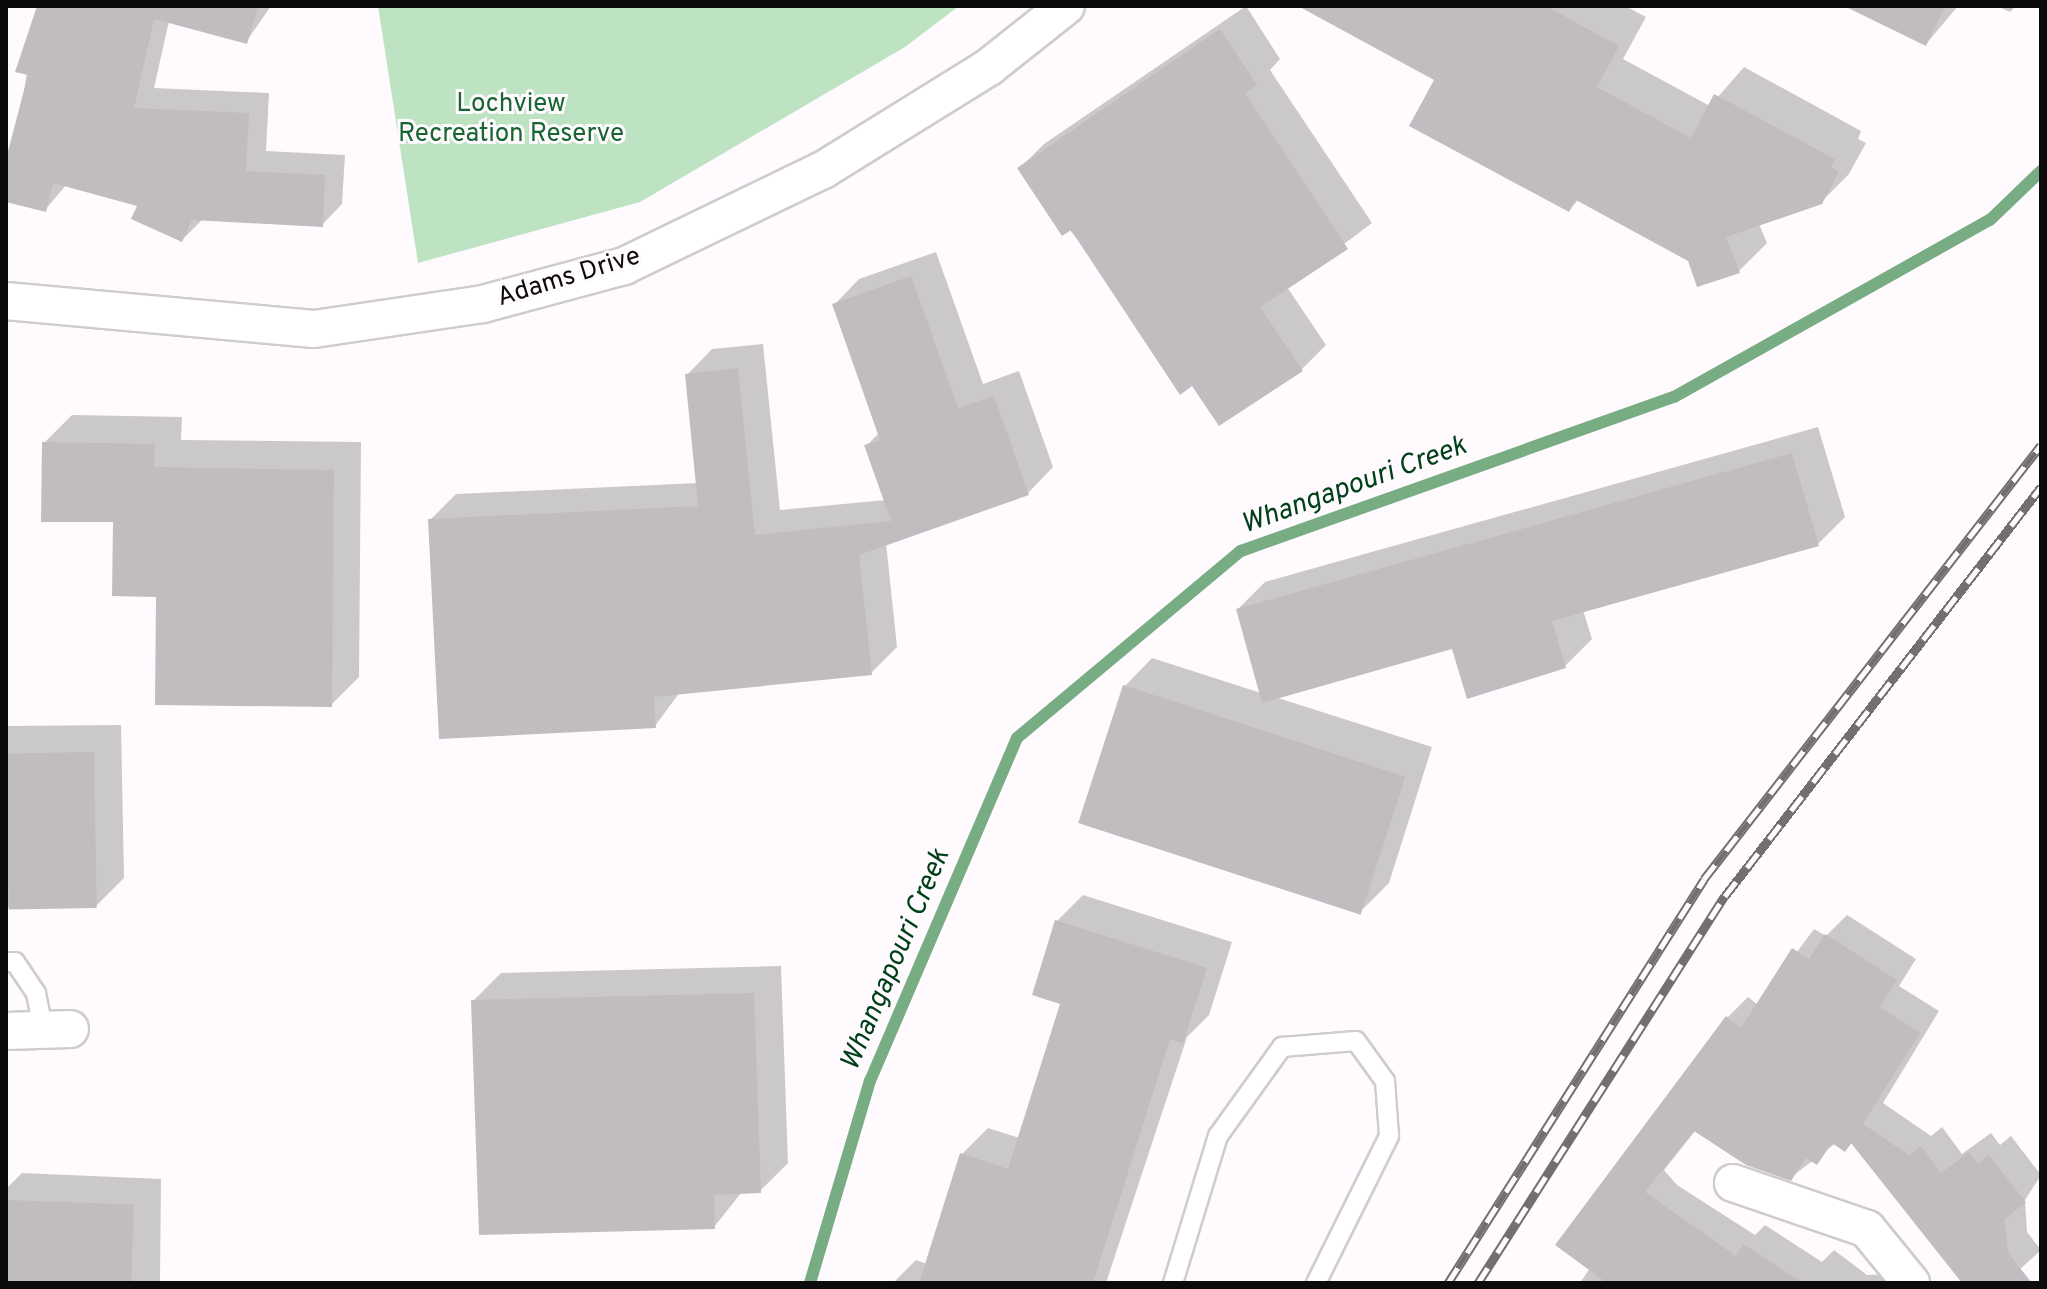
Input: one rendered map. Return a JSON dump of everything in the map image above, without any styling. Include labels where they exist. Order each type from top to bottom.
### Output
[{"type":"street","name":"Adams Drive","points":[[6,301],[314,329],[483,304],[624,266],[823,170],[989,67],[1066,6]]},
{"type":"street","points":[[6,1031],[56,1029]]},
{"type":"street","points":[[1733,1183],[1867,1229],[1911,1283]]},
{"type":"lane","points":[[6,962],[15,962],[56,1029]]},
{"type":"lane","points":[[1173,1283],[1218,1136],[1282,1047],[1356,1041],[1385,1081],[1389,1136],[1316,1283]]},
{"type":"green space","name":"Lochview Recreation Reserve","points":[[378,6],[959,6],[905,47],[640,202],[418,263]]},
{"type":"building","points":[[37,6],[258,6],[247,44],[154,19],[134,108],[249,113],[246,171],[325,175],[323,227],[192,220],[182,242],[131,219],[137,206],[53,183],[46,212],[6,202],[6,159],[28,75],[15,72]]},
{"type":"building","points":[[1298,6],[1546,6],[1619,46],[1597,87],[1691,138],[1714,94],[1835,159],[1831,167],[1839,171],[1822,204],[1726,237],[1740,273],[1697,287],[1688,261],[1576,200],[1569,212],[1409,126],[1434,80]]},
{"type":"building","points":[[1844,6],[1945,6],[1926,46]]},
{"type":"building","points":[[1220,29],[1257,85],[1245,93],[1348,249],[1260,307],[1303,371],[1219,426],[1192,386],[1180,395],[1071,230],[1062,236],[1017,168]]},
{"type":"building","points":[[911,276],[958,408],[994,396],[1029,495],[859,555],[872,675],[654,697],[656,728],[439,739],[428,519],[698,506],[685,374],[738,368],[755,535],[891,521],[864,445],[880,440],[832,304]]},
{"type":"building","points":[[42,442],[155,444],[154,467],[334,470],[332,707],[155,705],[156,597],[112,596],[113,522],[41,522]]},
{"type":"building","points":[[1792,453],[1819,546],[1552,621],[1566,668],[1467,699],[1452,649],[1262,703],[1236,609]]},
{"type":"building","points":[[1123,685],[1405,777],[1361,915],[1078,823]]},
{"type":"building","points":[[94,752],[97,908],[9,910],[6,754]]},
{"type":"building","points":[[1055,920],[1207,968],[1183,1043],[1170,1039],[1093,1283],[919,1283],[960,1153],[1008,1169],[1060,1004],[1032,995]]},
{"type":"building","points":[[1825,934],[1897,980],[1880,1007],[1920,1033],[1863,1124],[1909,1155],[1921,1146],[1941,1173],[1969,1152],[1978,1164],[1989,1155],[2026,1202],[2005,1219],[2008,1253],[2032,1283],[1962,1283],[1851,1143],[1845,1152],[1832,1143],[1817,1165],[1806,1158],[1791,1181],[1746,1165],[1694,1131],[1645,1192],[1736,1256],[1743,1244],[1803,1283],[1607,1283],[1555,1245],[1726,1016],[1741,1028],[1792,948],[1809,959]]},
{"type":"building","points":[[754,993],[761,1193],[714,1195],[715,1229],[479,1235],[471,1000]]},
{"type":"building","points":[[6,1200],[134,1204],[131,1283],[6,1283]]},
{"type":"waterway","name":"Whangapouri Creek","points":[[810,1283],[870,1081],[1017,738],[1241,551],[1674,397],[1990,220],[2041,171]]},
{"type":"railway","points":[[1448,1283],[1704,879],[2041,445]]},
{"type":"railway","points":[[1478,1283],[1725,896],[2041,487]]}]
